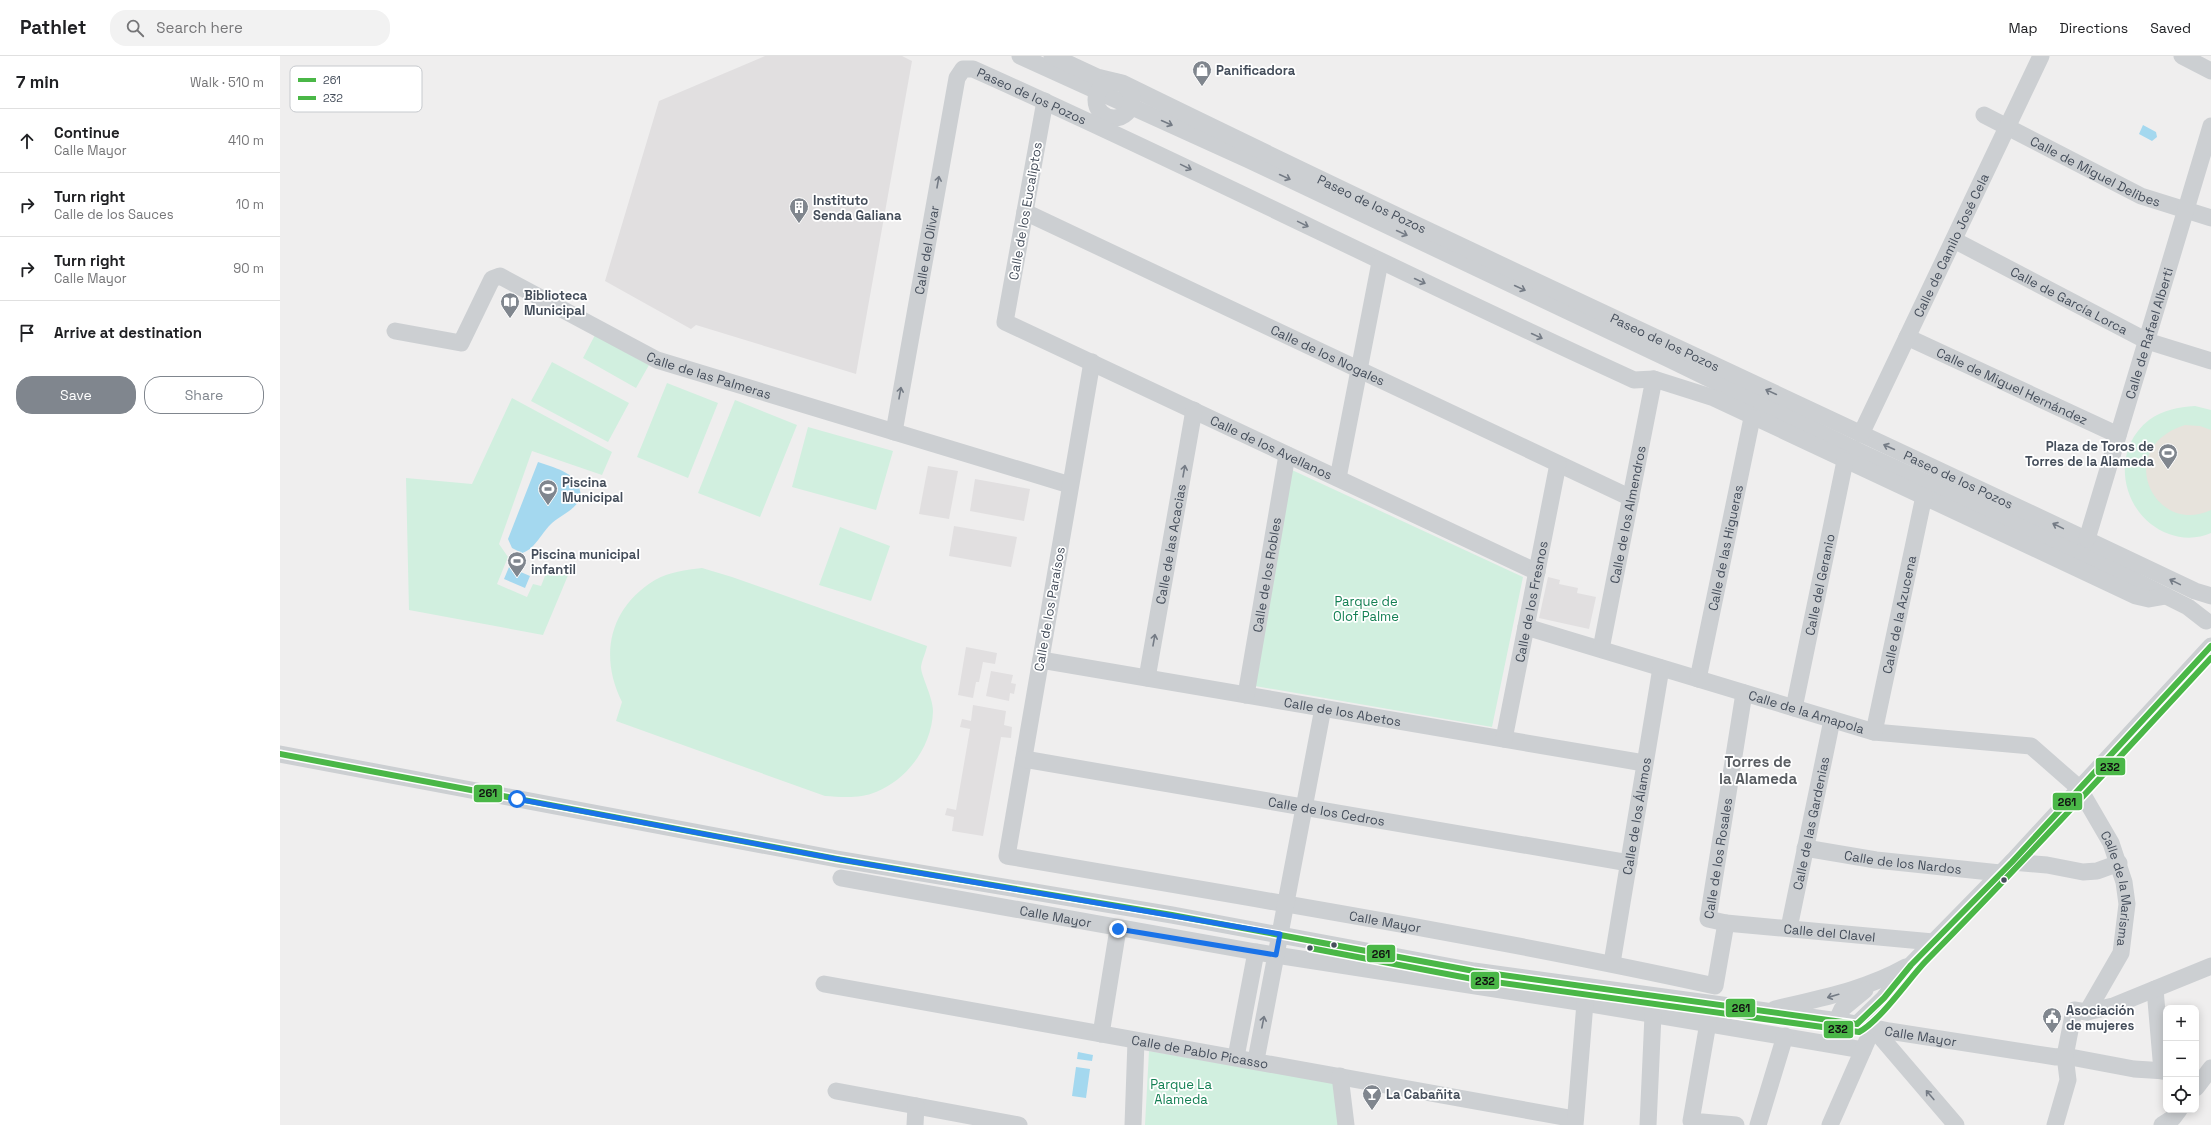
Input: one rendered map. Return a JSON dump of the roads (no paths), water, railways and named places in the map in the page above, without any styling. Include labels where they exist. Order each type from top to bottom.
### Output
[{"type":"street","name":"Paseo de los Pozos","points":[[1052,56],[1097,77],[1115,81],[1861,434],[1958,478],[2086,540],[2195,591],[2211,596]]},
{"type":"street","name":"Paseo de los Pozos","points":[[1069,56],[1106,74],[1130,90],[1132,101],[1131,107],[1126,114],[1102,121]]},
{"type":"street","name":"Calle de Camilo José Cela","points":[[1861,434],[2041,56]]},
{"type":"street","points":[[2182,56],[2211,71]]},
{"type":"street","name":"Paseo de los Pozos","points":[[1028,59],[1096,96],[1131,107],[1486,272],[2166,596],[2209,619]]},
{"type":"street","name":"Paseo de los Pozos","points":[[963,69],[973,69],[1045,101],[1102,121],[1380,262],[1634,380],[1654,379],[1714,398],[1752,418],[1924,496],[2136,596],[2149,599],[2166,596]]},
{"type":"street","name":"Calle del Olivar","points":[[894,432],[957,78],[963,69]]},
{"type":"street","points":[[1096,96],[1105,83],[1115,81]]},
{"type":"street","name":"Paseo de los Pozos","points":[[1096,96],[1102,121]]},
{"type":"street","name":"Calle de los Eucaliptos","points":[[1005,322],[1045,101]]},
{"type":"street","name":"Calle de Miguel Delibes","points":[[1984,115],[2141,196],[2211,218]]},
{"type":"street","name":"Calle de Rafael Alberti","points":[[2086,540],[2211,126]]},
{"type":"street","name":"Calle de los Nogales","points":[[1025,212],[1631,498]]},
{"type":"street","name":"Calle de García Lorca","points":[[1954,240],[2147,341],[2211,361]]},
{"type":"street","points":[[1338,478],[1380,262]]},
{"type":"street","name":"Calle de las Palmeras","points":[[395,332],[461,343],[492,279],[500,276],[657,360],[1070,485]]},
{"type":"street","name":"Calle de los Avellanos","points":[[1005,322],[1537,572]]},
{"type":"street","name":"Calle de Miguel Hernández","points":[[1907,337],[2118,435]]},
{"type":"street","name":"Calle de los Paraísos","points":[[1007,856],[1092,362]]},
{"type":"street","name":"Calle de los Almendros","points":[[1601,649],[1654,379]]},
{"type":"street","name":"Calle de las Acacias","points":[[1147,678],[1194,410]]},
{"type":"street","name":"Calle de las Higueras","points":[[1698,679],[1752,418]]},
{"type":"street","name":"Calle de los Robles","points":[[1246,695],[1287,455]]},
{"type":"street","name":"Calle del Geranio","points":[[1794,708],[1845,461]]},
{"type":"street","name":"Calle de los Fresnos","points":[[1504,739],[1558,464]]},
{"type":"street","name":"Calle de la Azucena","points":[[1874,732],[1924,496]]},
{"type":"street","name":"Calle de la Amapola","points":[[1526,626],[1874,732],[2031,746],[2080,788]]},
{"type":"street","points":[[1830,1125],[1873,1028],[1884,998],[1911,964],[2006,868],[2211,646]]},
{"type":"street","name":"Calle de los Abetos","points":[[1041,660],[1644,763]]},
{"type":"street","name":"Calle de los Álamos","points":[[1612,964],[1644,763],[1661,668]]},
{"type":"street","name":"Calle de los Rosales","points":[[1715,986],[1726,923],[1708,919],[1744,693]]},
{"type":"street","points":[[1256,1060],[1323,708]]},
{"type":"street","name":"Calle de las Gardenias","points":[[1789,928],[1832,720]]},
{"type":"street","name":"Calle Mayor","points":[[280,754],[837,859],[1280,934],[1474,971],[1763,1012],[1837,1020],[1873,1028],[2056,1057],[2065,1056],[2134,1069],[2163,1071]]},
{"type":"street","name":"Calle de los Cedros","points":[[1024,759],[1629,863]]},
{"type":"street","name":"Calle de la Marisma","points":[[2055,1125],[2068,1080],[2065,1056],[2081,1011],[2121,953],[2127,904],[2119,863],[2111,843],[2080,788]]},
{"type":"street","name":"Calle de los Nardos","points":[[1805,848],[1876,860],[2006,868],[2047,865],[2083,872],[2097,871],[2119,863]]},
{"type":"street","name":"Calle Mayor","points":[[1007,856],[1286,904],[1612,964],[1715,986]]},
{"type":"street","name":"Calle Mayor","points":[[841,878],[1118,929],[1585,1003],[1863,1050]]},
{"type":"street","name":"Calle del Clavel","points":[[1726,923],[1933,942]]},
{"type":"street","points":[[1101,1034],[1118,929]]},
{"type":"street","points":[[1236,1057],[1256,952]]},
{"type":"street","points":[[1837,1020],[1842,1010],[1859,994],[1911,964]]},
{"type":"street","points":[[2081,1011],[2113,1006],[2211,966]]},
{"type":"street","points":[[1873,1028],[1884,1018],[1886,1006],[1899,980]]},
{"type":"street","points":[[1763,1012],[1830,997],[1878,982]]},
{"type":"street","name":"Calle de Pablo Picasso","points":[[824,984],[1136,1041],[1256,1060],[1575,1122]]},
{"type":"street","points":[[2155,989],[2163,1062]]},
{"type":"street","points":[[1575,1122],[1585,1003]]},
{"type":"street","points":[[1648,1125],[1653,1015]]},
{"type":"street","points":[[1708,1023],[1691,1121],[1730,1125]]},
{"type":"street","points":[[1873,1028],[1956,1125]]},
{"type":"street","points":[[1758,1125],[1785,1036]]},
{"type":"street","points":[[1133,1125],[1136,1041]]},
{"type":"street","points":[[2199,1067],[2211,1065]]},
{"type":"street","points":[[2199,1084],[2211,1068]]},
{"type":"street","points":[[1340,1076],[1346,1125]]},
{"type":"street","points":[[836,1091],[1019,1125]]},
{"type":"street","points":[[916,1106],[916,1125]]},
{"type":"water","points":[[2143,125],[2156,132],[2157,137],[2152,141],[2139,134]]},
{"type":"water","name":"Piscina Municipal","points":[[538,462],[567,473],[572,477],[577,482],[581,497],[575,506],[550,525],[530,549],[522,553],[512,548],[508,539]]},
{"type":"water","name":"Piscina municipal infantil","points":[[509,567],[530,576],[525,588],[504,579]]},
{"type":"water","points":[[1078,1052],[1093,1055],[1092,1061],[1077,1059]]},
{"type":"water","points":[[1076,1067],[1090,1069],[1086,1098],[1072,1096]]},
{"type":"place","name":"Panificadora","points":[[1202,87]]},
{"type":"place","name":"Instituto Senda Galiana","points":[[799,224]]},
{"type":"place","name":"Biblioteca Municipal","points":[[510,319]]},
{"type":"place","name":"Plaza de Toros de Torres de la Alameda","points":[[2168,470]]},
{"type":"place","name":"Piscina Municipal","points":[[548,506]]},
{"type":"place","name":"Piscina municipal infantil","points":[[517,578]]},
{"type":"place","name":"Asociación de mujeres","points":[[2052,1034]]},
{"type":"place","name":"La Cabañita","points":[[1372,1111]]},
{"type":"district","name":"Torres de la Alameda","points":[[1758,770]]},
{"type":"park label","name":"Parque de Olof Palme","points":[[1366,608]]},
{"type":"park label","name":"Parque La Alameda","points":[[1181,1092]]}]
